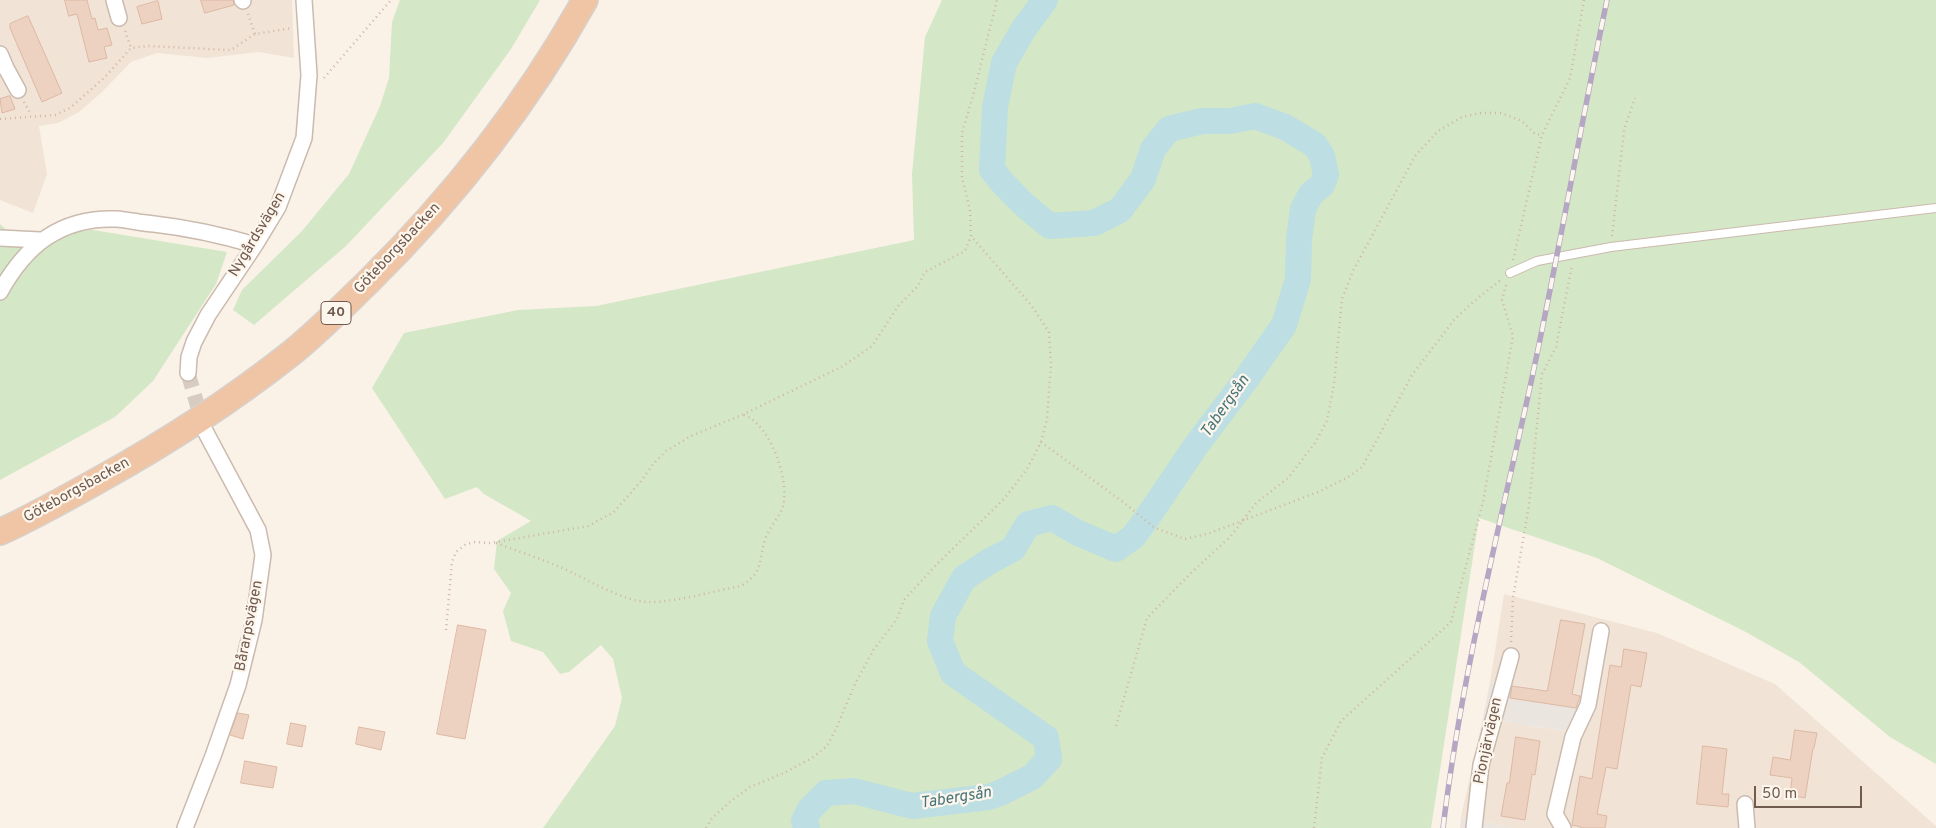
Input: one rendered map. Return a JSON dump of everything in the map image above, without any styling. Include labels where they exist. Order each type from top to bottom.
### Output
[{"type":"highway","name":"Göteborgsbacken","points":[[0,515],[101,461],[176,416],[231,378],[283,338],[324,302],[426,198],[471,143],[512,88],[567,0]]},
{"type":"highway","name":"Göteborgsbacken","points":[[0,532],[64,500],[180,433],[283,360],[341,308],[391,259],[436,210],[501,131],[538,78],[585,0]]},
{"type":"street","points":[[114,0],[119,18]]},
{"type":"street","name":"Nygårdsvägen","points":[[188,373],[189,357],[194,342],[208,315],[255,246],[278,207],[304,138],[309,75],[304,0]]},
{"type":"street","points":[[0,54],[18,90]]},
{"type":"street","points":[[0,292],[21,260],[40,240],[76,224],[116,219],[220,234],[255,246]]},
{"type":"street","points":[[0,238],[40,240]]},
{"type":"street","name":"Bårarpsvägen","points":[[185,828],[238,685],[254,620],[263,555],[258,530],[204,429]]},
{"type":"street","points":[[1563,828],[1555,814],[1573,737],[1588,705],[1601,631]]},
{"type":"street","name":"Pionjärvägen","points":[[1474,828],[1481,765],[1511,656]]},
{"type":"street","points":[[1745,804],[1746,828]]},
{"type":"lane","points":[[1510,274],[1537,261],[1611,247],[1936,208]]},
{"type":"path","points":[[307,96],[391,0]]},
{"type":"path","points":[[446,630],[452,562],[456,552],[465,545],[474,542],[494,542],[588,526],[614,512],[666,451],[691,436],[742,415],[843,366],[872,346],[900,305],[918,286],[925,272],[965,251],[971,236],[970,210],[962,177],[962,133],[997,0]]},
{"type":"path","points":[[1314,828],[1322,758],[1341,721],[1451,622],[1483,502],[1513,336],[1502,300],[1510,274],[1542,134],[1570,78],[1584,0]]},
{"type":"path","points":[[242,1],[255,34]]},
{"type":"path","points":[[119,18],[132,48]]},
{"type":"path","points":[[0,118],[55,115],[70,108],[104,78],[132,48],[148,46],[231,50],[255,34],[291,28]]},
{"type":"path","points":[[1611,247],[1624,130],[1634,98]]},
{"type":"path","points":[[1116,726],[1147,618],[1231,536],[1256,503],[1288,478],[1315,443],[1327,421],[1334,384],[1342,299],[1352,271],[1415,156],[1438,131],[1462,117],[1481,113],[1501,113],[1522,121],[1535,134],[1542,134]]},
{"type":"path","points":[[706,828],[712,818],[750,787],[784,773],[812,758],[827,746],[855,684],[874,649],[897,620],[904,600],[936,565],[1004,499],[1027,469],[1041,442],[1047,418],[1051,365],[1049,332],[1031,305],[971,236]]},
{"type":"path","points":[[1511,656],[1512,598],[1529,505],[1542,374],[1556,347],[1574,254]]},
{"type":"path","points":[[1041,442],[1155,528],[1185,539],[1242,522],[1318,492],[1346,478],[1362,467],[1412,375],[1454,320],[1473,302],[1510,274]]},
{"type":"path","points":[[494,542],[558,566],[622,596],[637,600],[649,602],[667,600],[741,586],[750,580],[758,570],[766,535],[783,506],[784,492],[784,476],[777,458],[758,424],[750,417],[742,415]]},
{"type":"shaded area","points":[[0,0],[292,0],[294,58],[259,52],[207,58],[157,53],[131,62],[101,93],[79,112],[58,123],[39,126],[47,174],[33,213],[0,200]]},
{"type":"shaded area","points":[[1504,594],[1657,633],[1775,684],[1936,828],[1513,828],[1461,817],[1483,718],[1569,732],[1583,695],[1490,682]]},
{"type":"shaded area","points":[[1490,682],[1584,695],[1580,712],[1569,732],[1483,718]]},
{"type":"shaded area","points":[[1461,817],[1513,828],[1460,828]]},
{"type":"green space","points":[[400,0],[540,0],[511,49],[443,143],[346,246],[254,325],[233,310],[242,290],[302,231],[349,174],[380,106],[389,78],[392,22]]},
{"type":"green space","points":[[942,0],[1936,0],[1936,764],[1890,737],[1799,662],[1744,631],[1597,558],[1479,518],[1431,828],[543,828],[615,726],[622,698],[613,659],[601,645],[569,672],[560,674],[543,652],[511,641],[503,611],[511,593],[494,569],[497,541],[531,521],[484,494],[477,487],[445,499],[372,388],[404,333],[518,310],[596,306],[914,240],[912,174],[925,37]]},
{"type":"green space","points":[[0,224],[33,255],[75,227],[227,252],[216,284],[153,381],[115,417],[0,480]]},
{"type":"building","points":[[65,0],[87,0],[92,19],[95,18],[98,30],[107,28],[112,45],[104,47],[107,58],[89,62],[77,14],[69,16]]},
{"type":"building","points":[[201,0],[233,0],[234,5],[205,13]]},
{"type":"building","points":[[158,1],[162,19],[142,24],[137,7]]},
{"type":"building","points":[[28,16],[62,93],[42,102],[10,28],[10,24]]},
{"type":"building","points":[[10,96],[15,109],[2,113],[0,99]]},
{"type":"building","points":[[1561,620],[1585,624],[1572,694],[1580,696],[1576,708],[1510,698],[1512,686],[1547,691]]},
{"type":"building","points":[[458,625],[486,630],[465,739],[437,734]]},
{"type":"building","points":[[1624,649],[1647,653],[1641,687],[1631,685],[1617,769],[1606,767],[1597,814],[1607,816],[1605,828],[1581,828],[1572,825],[1580,776],[1592,779],[1610,665],[1621,667]]},
{"type":"building","points":[[238,713],[249,715],[243,739],[230,735]]},
{"type":"building","points":[[291,723],[306,726],[302,747],[287,744]]},
{"type":"building","points":[[359,727],[385,732],[381,750],[356,744]]},
{"type":"building","points":[[1795,730],[1817,733],[1805,798],[1790,795],[1792,778],[1770,775],[1773,757],[1790,760]]},
{"type":"building","points":[[1516,737],[1540,741],[1535,775],[1532,774],[1525,820],[1501,816],[1507,783],[1509,783]]},
{"type":"building","points":[[1703,746],[1727,749],[1722,794],[1729,794],[1728,807],[1697,804]]},
{"type":"building","points":[[245,761],[277,767],[273,788],[241,783]]},
{"type":"waterway","name":"Tabergsån","points":[[807,828],[804,821],[810,809],[826,793],[854,791],[912,806],[989,797],[1032,777],[1049,759],[1046,738],[953,673],[940,641],[943,616],[964,578],[1013,549],[1028,524],[1052,518],[1078,533],[1116,549],[1133,537],[1195,447],[1284,325],[1298,279],[1299,239],[1303,209],[1311,194],[1322,185],[1326,175],[1322,156],[1315,145],[1285,127],[1255,116],[1230,121],[1202,121],[1169,129],[1153,149],[1143,179],[1120,210],[1094,223],[1050,226],[1005,186],[992,170],[995,107],[1004,63],[1023,30],[1045,0]]},
{"type":"tunnel","points":[[188,373],[203,425]]},
{"type":"railway","points":[[1443,828],[1470,661],[1540,339],[1607,0]]}]
